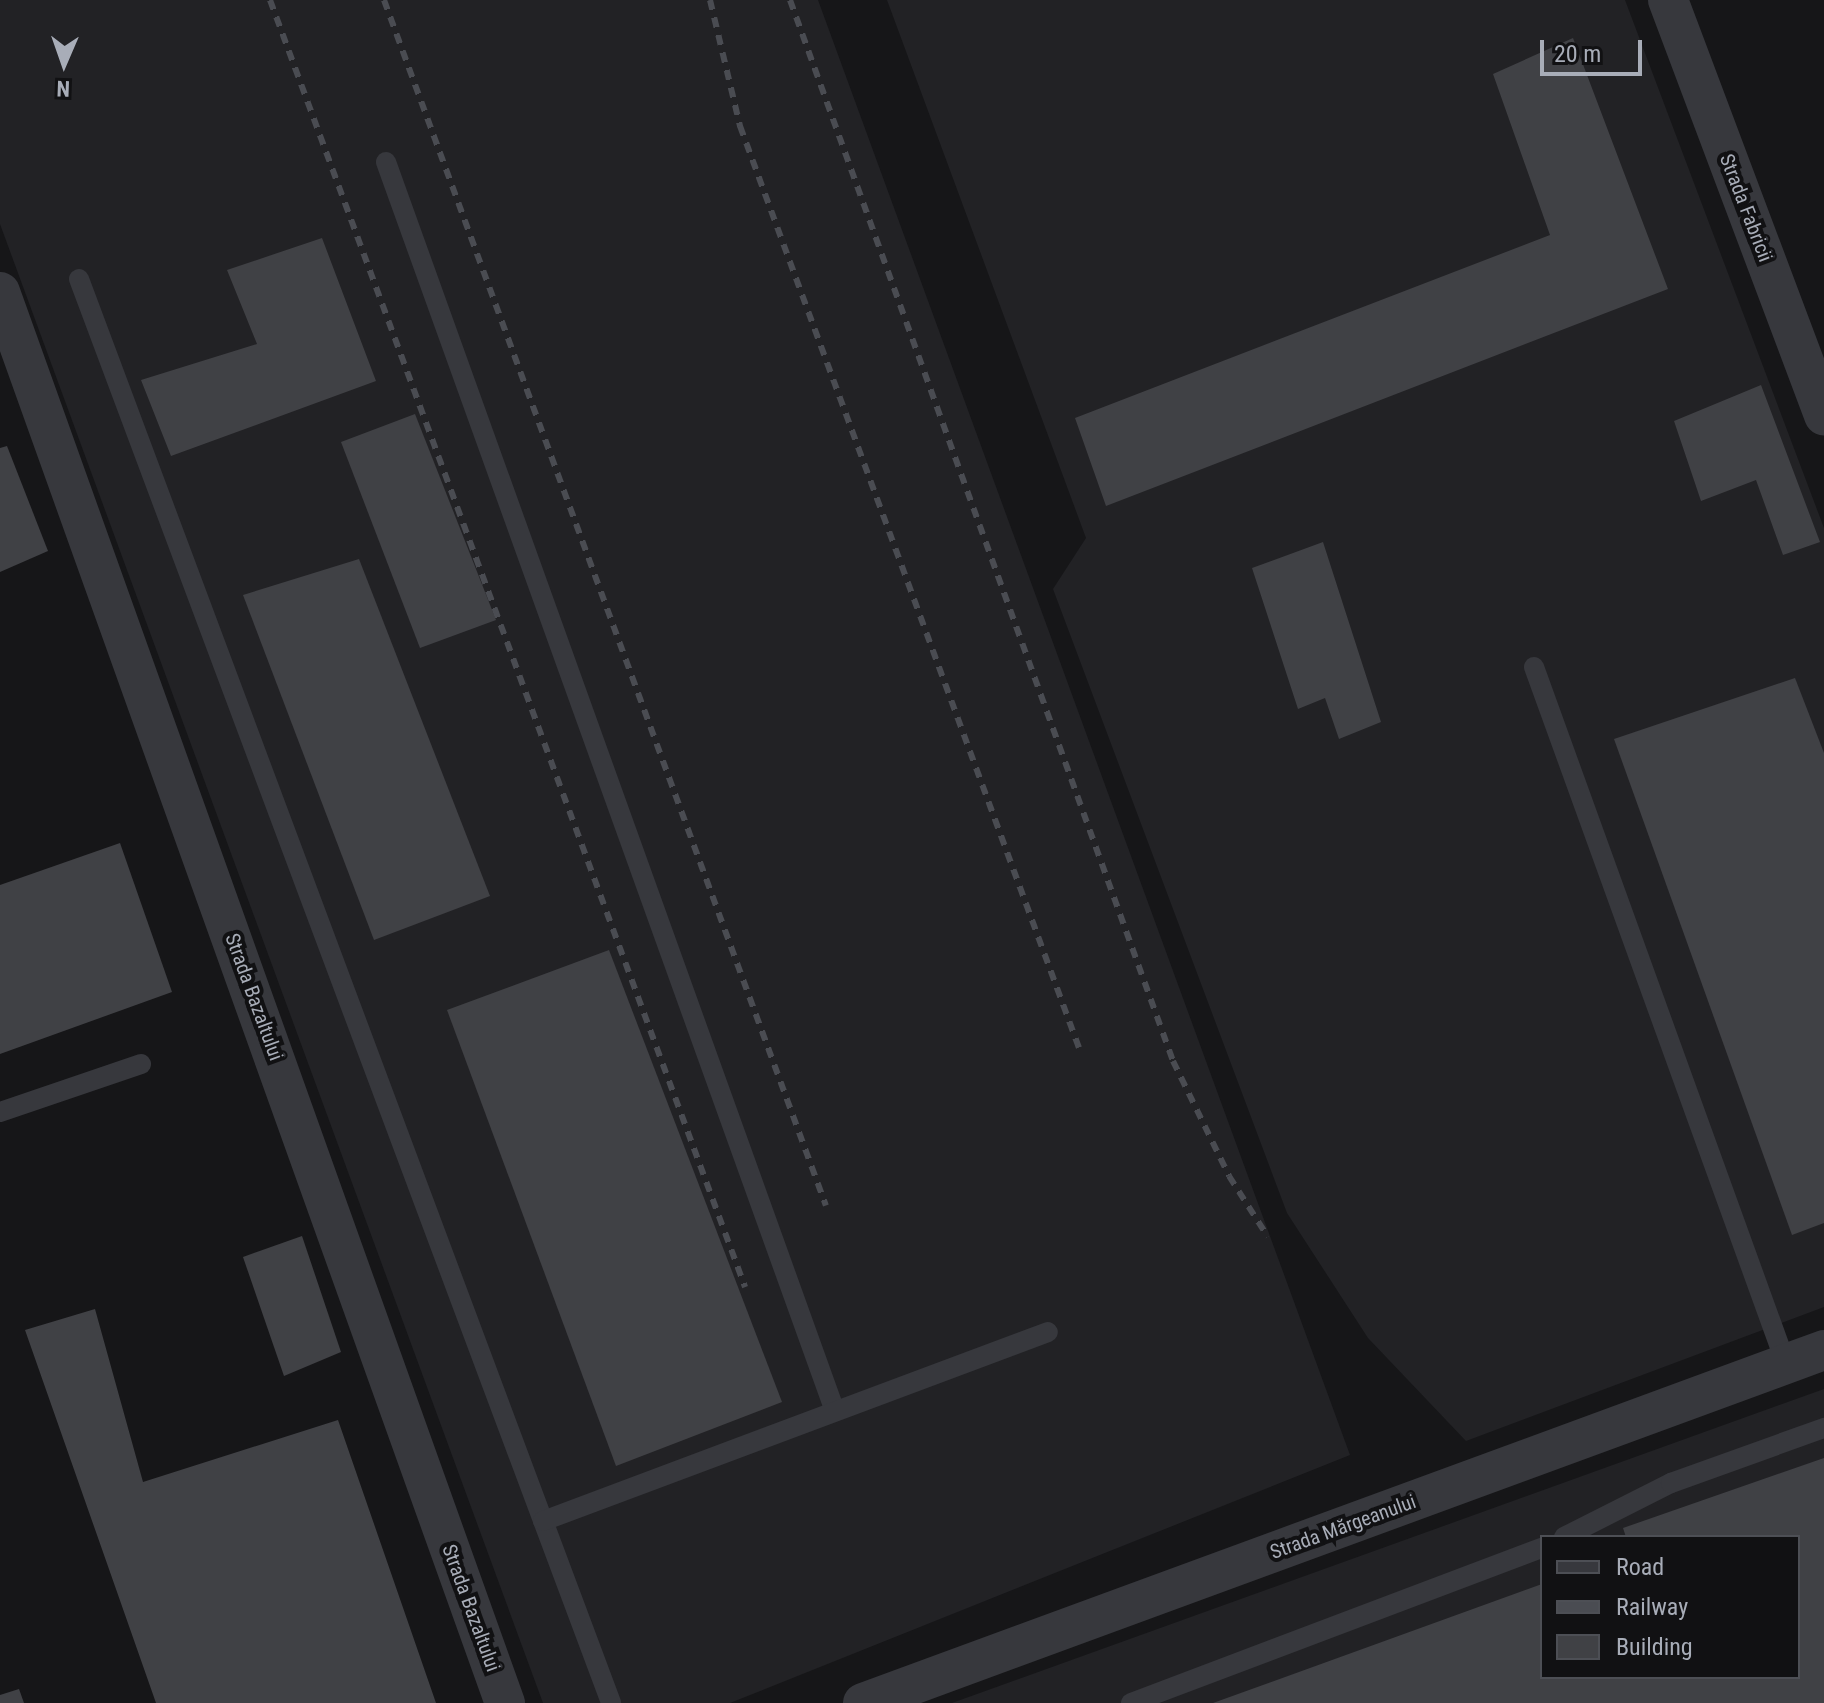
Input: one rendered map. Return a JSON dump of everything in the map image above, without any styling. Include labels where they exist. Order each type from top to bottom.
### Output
[{"type":"street","name":"Strada Fabricii","points":[[1668,0],[1824,416]]},
{"type":"street","name":"Strada Bazaltului","points":[[0,292],[505,1703]]},
{"type":"street","name":"Strada Mărgeanului","points":[[887,1699],[1824,1350]]},
{"type":"lane","points":[[386,162],[835,1411]]},
{"type":"lane","points":[[79,279],[611,1703]]},
{"type":"lane","points":[[1534,667],[1786,1364]]},
{"type":"lane","points":[[0,1112],[141,1064]]},
{"type":"lane","points":[[543,1521],[1048,1332]]},
{"type":"lane","points":[[1568,1535],[1671,1483],[1824,1428]]},
{"type":"lane","points":[[1131,1703],[1540,1549]]},
{"type":"shaded area","points":[[0,0],[818,0],[1350,1455],[730,1703],[543,1703],[0,224]]},
{"type":"shaded area","points":[[887,0],[1625,0],[1824,528],[1824,1307],[1466,1441],[1368,1338],[1287,1213],[1053,589],[1086,538]]},
{"type":"shaded area","points":[[1824,1389],[1824,1703],[952,1703]]},
{"type":"building","points":[[1573,38],[1668,289],[1106,506],[1075,418],[1550,235],[1493,74]]},
{"type":"building","points":[[322,238],[376,381],[171,456],[141,380],[257,344],[227,270]]},
{"type":"building","points":[[1761,385],[1820,542],[1783,555],[1756,480],[1701,501],[1674,421]]},
{"type":"building","points":[[415,414],[496,620],[420,648],[341,442]]},
{"type":"building","points":[[7,446],[48,551],[0,572],[0,448]]},
{"type":"building","points":[[1323,542],[1381,722],[1339,739],[1325,698],[1298,709],[1252,568]]},
{"type":"building","points":[[359,559],[490,896],[374,940],[243,595]]},
{"type":"building","points":[[1795,678],[1824,753],[1824,1223],[1792,1235],[1614,739]]},
{"type":"building","points":[[120,843],[172,992],[0,1054],[0,885]]},
{"type":"building","points":[[609,950],[782,1402],[616,1466],[447,1010]]},
{"type":"building","points":[[302,1236],[341,1352],[284,1376],[243,1257]]},
{"type":"building","points":[[95,1309],[143,1482],[338,1420],[436,1703],[156,1703],[25,1330]]},
{"type":"building","points":[[1824,1458],[1824,1703],[1213,1703],[1540,1585],[1540,1679],[1800,1679],[1800,1535],[1625,1535],[1623,1528]]},
{"type":"building","points":[[19,1689],[24,1703],[0,1703],[0,1695]]},
{"type":"railway","points":[[270,0],[745,1287]]},
{"type":"railway","points":[[384,0],[826,1206]]},
{"type":"railway","points":[[710,0],[740,126],[1079,1048]]},
{"type":"railway","points":[[790,0],[1173,1061],[1229,1176],[1268,1237]]}]
